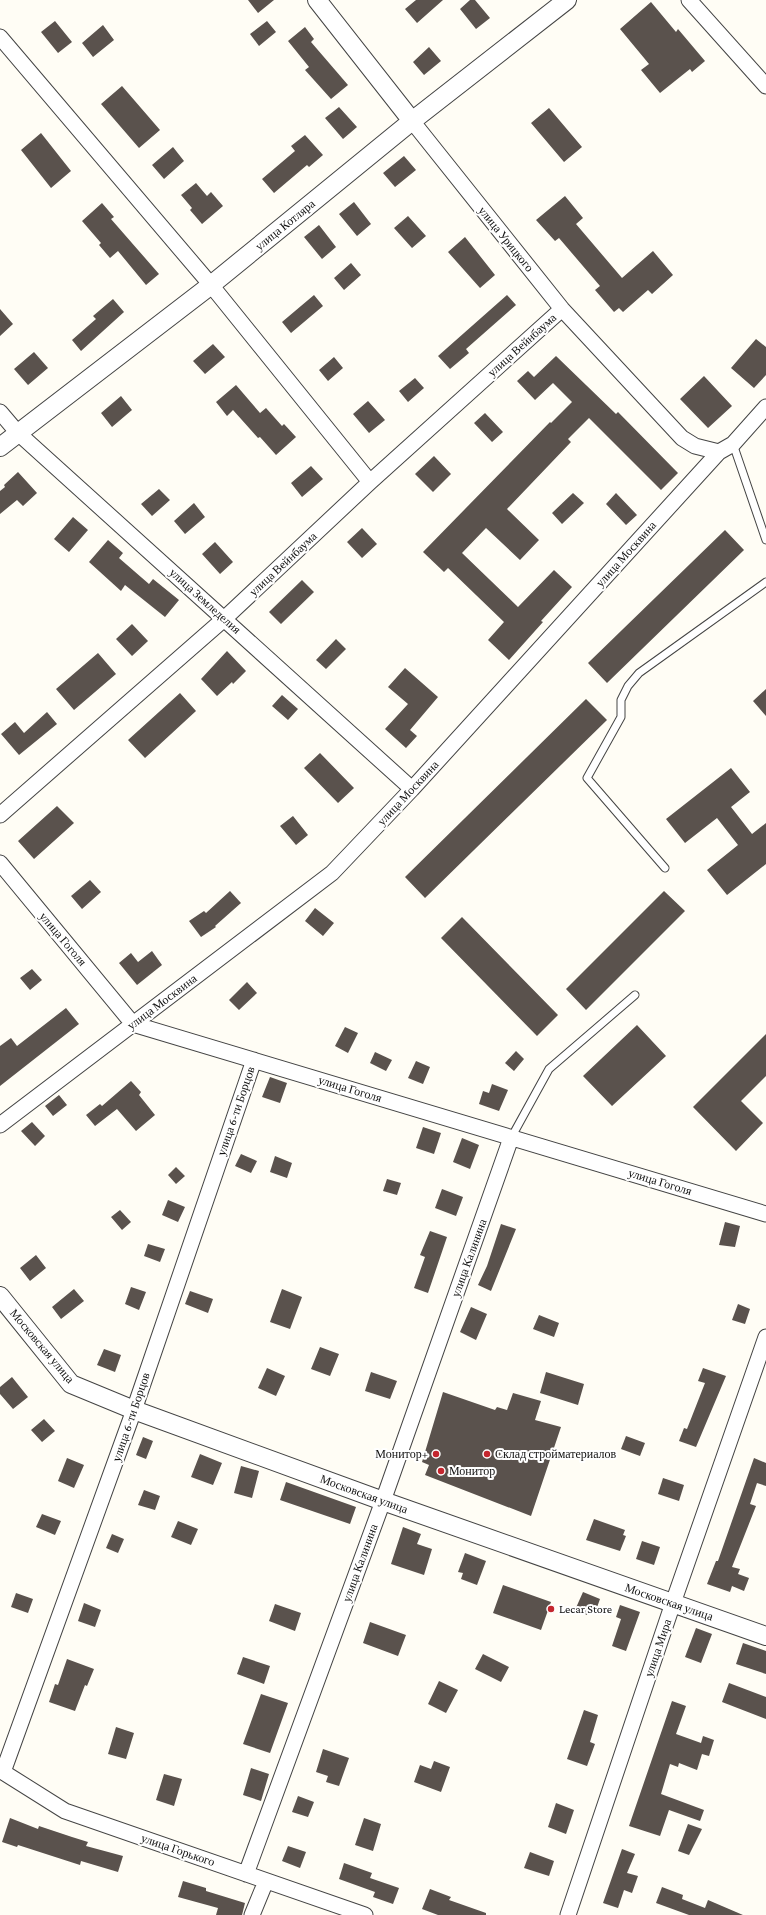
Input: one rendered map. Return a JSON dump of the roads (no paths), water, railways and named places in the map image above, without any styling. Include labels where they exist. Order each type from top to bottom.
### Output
[{"type":"street","name":"улица Урицкого","points":[[317,0],[562,309],[682,438],[695,446],[719,452]]},
{"type":"street","name":"улица Котляра","points":[[0,446],[212,285],[412,121],[567,0]]},
{"type":"street","points":[[689,0],[766,86]]},
{"type":"street","points":[[0,37],[212,285],[370,482]]},
{"type":"street","name":"улица Вейнбаума","points":[[0,815],[224,619],[370,482],[562,309]]},
{"type":"street","name":"улица Москвина","points":[[0,1125],[332,873],[412,789],[719,452],[733,444],[766,407]]},
{"type":"street","name":"улица Земледелия","points":[[0,412],[17,432],[412,789]]},
{"type":"street","name":"улица Гоголя","points":[[0,863],[133,1024],[766,1214]]},
{"type":"street","name":"улица 6-ти Борцов","points":[[1,1770],[134,1410],[254,1060]]},
{"type":"street","name":"улица Калинина","points":[[246,1874],[383,1500],[512,1138]]},
{"type":"street","name":"Московская улица","points":[[0,1296],[71,1384],[134,1410],[766,1636]]},
{"type":"street","name":"улица Мира","points":[[568,1915],[673,1603],[766,1337]]},
{"type":"street","name":"улица Горького","points":[[1,1770],[65,1811],[365,1915]]},
{"type":"street","points":[[252,1915],[266,1881]]},
{"type":"lane","points":[[733,444],[766,540]]},
{"type":"lane","points":[[665,868],[586,778],[621,717],[621,700],[628,686],[639,673],[766,582]]},
{"type":"lane","points":[[512,1138],[549,1069],[635,995]]},
{"type":"place","name":"Монитор+","points":[[436,1454]]},
{"type":"place","name":"Склад стройматериалов","points":[[487,1454]]},
{"type":"place","name":"Монитор","points":[[441,1471]]},
{"type":"place","name":"Lecar Store","points":[[551,1609]]}]
